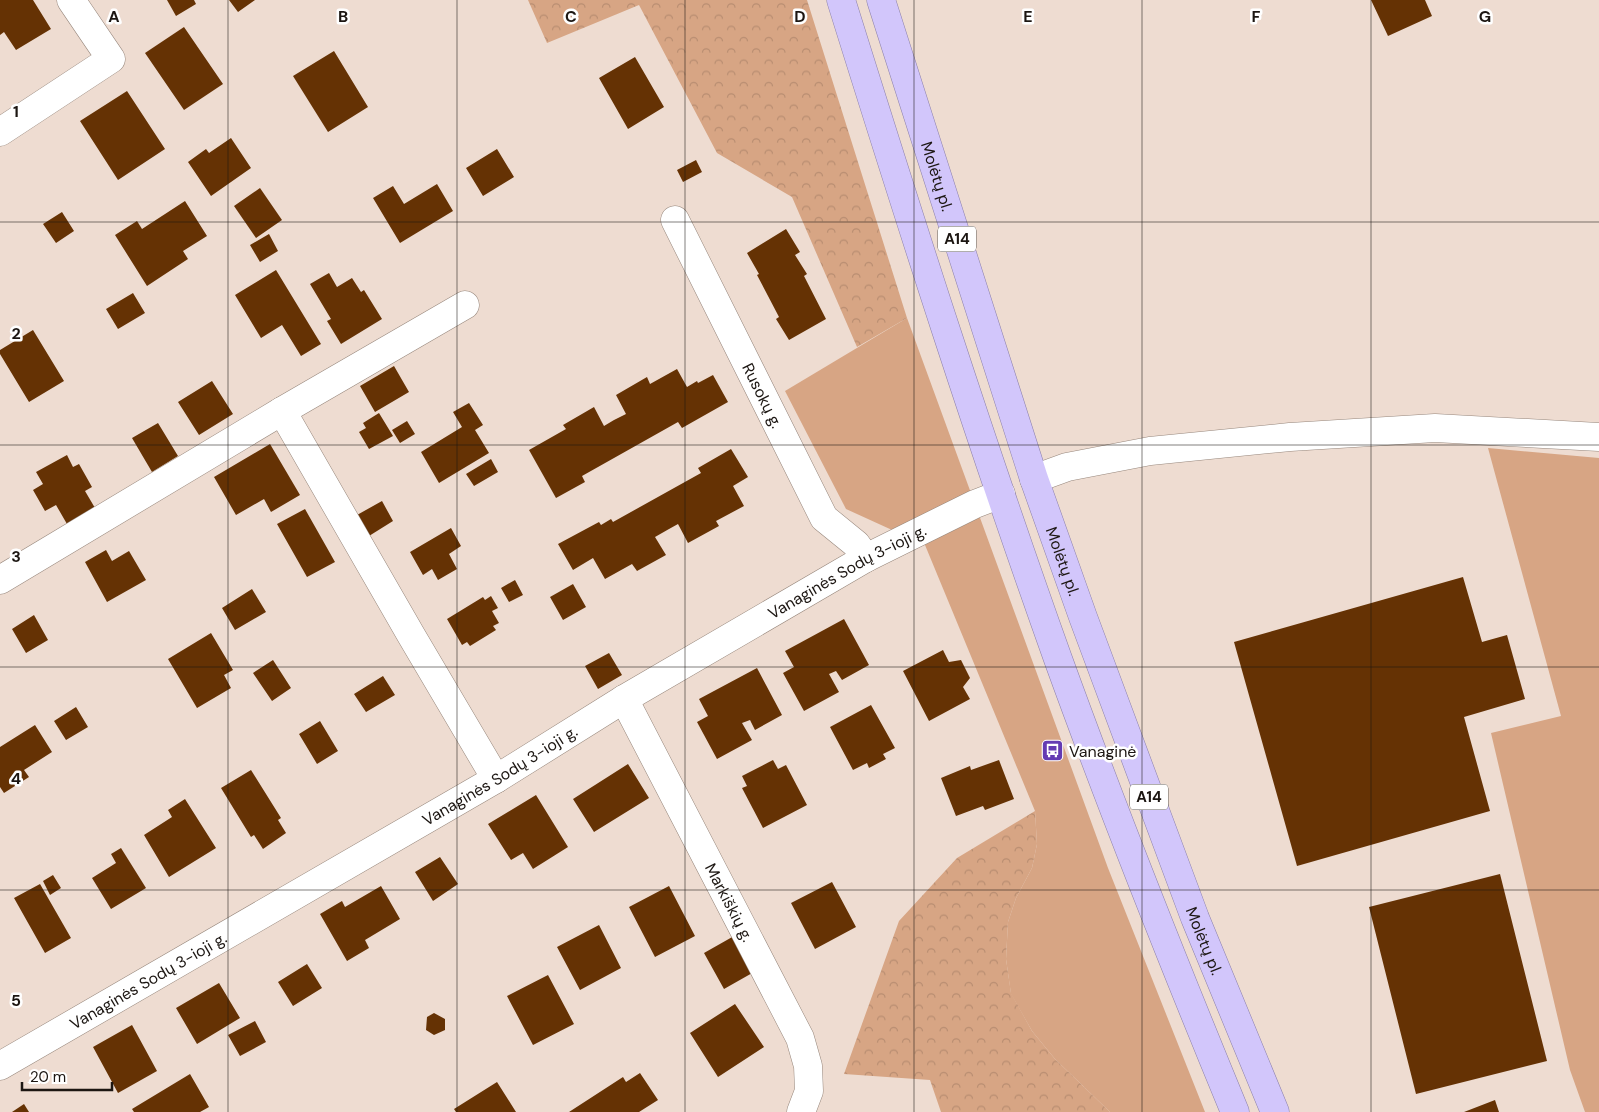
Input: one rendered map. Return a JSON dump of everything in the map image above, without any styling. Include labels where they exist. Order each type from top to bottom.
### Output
[{"type":"highway","name":"A14","points":[[841,0],[947,336],[1001,494],[1091,748],[1142,883],[1235,1112]]},
{"type":"highway","name":"Molėtų pl.","points":[[881,0],[1034,478],[1082,617],[1195,918],[1275,1112]]},
{"type":"street","points":[[0,132],[111,59],[71,0]]},
{"type":"street","name":"Rusokų g.","points":[[675,220],[824,518],[856,544],[866,558]]},
{"type":"street","points":[[0,580],[282,411],[465,306]]},
{"type":"street","points":[[282,411],[496,778]]},
{"type":"street","points":[[1034,478],[1067,467],[1150,451],[1290,437],[1435,428],[1599,437]]},
{"type":"street","name":"Vanaginės Sodų 3-ioji g.","points":[[0,1066],[496,778],[624,698],[866,558],[975,504],[1001,494]]},
{"type":"street","name":"Markiškių g.","points":[[624,698],[800,1038],[808,1066],[809,1091],[801,1112]]},
{"type":"green space","points":[[528,0],[807,0],[907,318],[857,347],[792,197],[717,153],[639,5],[547,43]]},
{"type":"green space","points":[[907,318],[1108,868],[1205,1112],[1110,1112],[1055,1059],[1032,1031],[1011,994],[1006,959],[1008,922],[1016,898],[1032,868],[1037,844],[1035,811],[925,545],[846,509],[785,391]]},
{"type":"green space","points":[[1488,448],[1599,458],[1599,1112],[1585,1112],[1570,1070],[1491,733],[1561,716]]},
{"type":"green space","points":[[1035,811],[1037,844],[1032,868],[1016,898],[1008,922],[1006,959],[1011,993],[1032,1031],[1055,1059],[1110,1112],[941,1112],[930,1080],[844,1074],[899,921],[957,858]]},
{"type":"building","points":[[0,0],[33,0],[51,29],[16,50],[4,32],[0,35]]},
{"type":"building","points":[[167,0],[194,0],[196,4],[176,16]]},
{"type":"building","points":[[229,0],[255,0],[238,12]]},
{"type":"building","points":[[1371,0],[1425,0],[1432,16],[1388,36]]},
{"type":"building","points":[[184,27],[223,84],[184,110],[145,53]]},
{"type":"building","points":[[334,51],[368,107],[328,132],[293,76]]},
{"type":"building","points":[[635,57],[664,107],[628,129],[599,78]]},
{"type":"building","points":[[127,91],[165,149],[118,180],[80,121]]},
{"type":"building","points":[[231,138],[251,168],[211,196],[188,162],[206,149],[209,153]]},
{"type":"building","points":[[497,149],[514,177],[483,196],[466,168]]},
{"type":"building","points":[[696,160],[702,172],[683,182],[677,170]]},
{"type":"building","points":[[437,184],[453,211],[400,243],[373,198],[393,186],[404,204]]},
{"type":"building","points":[[260,188],[282,220],[256,238],[234,206]]},
{"type":"building","points":[[185,201],[207,236],[183,251],[188,259],[147,286],[115,235],[137,221],[142,229]]},
{"type":"building","points":[[62,212],[74,231],[56,243],[43,224]]},
{"type":"building","points":[[786,229],[800,252],[795,255],[807,274],[804,276],[826,319],[789,340],[776,319],[779,317],[747,253]]},
{"type":"building","points":[[269,234],[278,251],[260,262],[250,245]]},
{"type":"building","points":[[276,270],[321,344],[301,356],[282,325],[261,338],[235,295]]},
{"type":"building","points":[[329,273],[337,287],[352,278],[361,292],[364,290],[382,319],[341,344],[327,321],[331,319],[310,284]]},
{"type":"building","points":[[133,293],[145,313],[118,329],[106,309]]},
{"type":"building","points":[[33,330],[64,381],[29,402],[0,354],[0,350]]},
{"type":"building","points":[[394,366],[409,392],[375,412],[360,386]]},
{"type":"building","points":[[677,369],[687,387],[713,375],[728,402],[682,428],[678,422],[582,476],[585,482],[556,498],[529,450],[566,429],[563,425],[594,407],[604,426],[626,414],[616,395],[647,377],[650,384]]},
{"type":"building","points":[[212,381],[233,414],[199,435],[178,402]]},
{"type":"building","points":[[469,403],[483,425],[475,430],[489,453],[439,483],[421,452],[462,427],[453,412]]},
{"type":"building","points":[[379,413],[393,436],[369,449],[359,432],[366,428],[363,423]]},
{"type":"building","points":[[407,421],[415,434],[400,443],[392,430]]},
{"type":"building","points":[[158,423],[178,456],[152,472],[132,438]]},
{"type":"building","points":[[270,444],[300,495],[271,512],[264,499],[236,515],[214,477]]},
{"type":"building","points":[[731,449],[748,477],[733,486],[744,506],[716,521],[719,526],[688,543],[678,524],[655,537],[666,555],[637,571],[632,564],[605,579],[593,558],[573,570],[558,544],[599,522],[601,525],[611,519],[613,522],[701,473],[698,468]]},
{"type":"building","points":[[67,455],[73,467],[79,464],[92,487],[85,491],[95,508],[67,524],[56,505],[45,511],[33,490],[43,484],[36,472]]},
{"type":"building","points":[[491,459],[498,472],[474,486],[466,474]]},
{"type":"building","points":[[382,501],[393,521],[369,536],[357,515]]},
{"type":"building","points":[[305,509],[335,562],[307,577],[277,524]]},
{"type":"building","points":[[451,528],[461,546],[449,554],[457,569],[438,580],[432,569],[423,575],[410,552]]},
{"type":"building","points":[[106,550],[112,561],[129,551],[146,580],[107,602],[85,562]]},
{"type":"building","points":[[1463,577],[1482,642],[1507,635],[1525,699],[1464,717],[1490,811],[1297,866],[1234,642]]},
{"type":"building","points":[[515,580],[523,595],[509,602],[501,588]]},
{"type":"building","points":[[573,584],[586,607],[563,620],[550,597]]},
{"type":"building","points":[[252,589],[266,612],[235,630],[222,608]]},
{"type":"building","points":[[491,596],[498,608],[492,611],[499,623],[493,626],[496,630],[470,646],[467,642],[462,645],[447,619],[483,597],[485,600]]},
{"type":"building","points":[[34,615],[48,640],[26,653],[12,629]]},
{"type":"building","points":[[844,619],[869,665],[842,680],[836,671],[829,674],[839,692],[804,711],[783,673],[794,667],[785,651]]},
{"type":"building","points":[[211,633],[233,670],[224,675],[231,688],[197,708],[168,659]]},
{"type":"building","points":[[943,650],[949,662],[961,660],[970,678],[963,687],[970,699],[929,721],[903,671]]},
{"type":"building","points":[[609,653],[622,675],[598,689],[585,666]]},
{"type":"building","points":[[273,660],[291,688],[272,701],[253,673]]},
{"type":"building","points":[[757,668],[782,715],[755,730],[750,720],[742,723],[752,740],[717,759],[697,722],[708,716],[699,699]]},
{"type":"building","points":[[383,676],[395,695],[366,712],[354,694]]},
{"type":"building","points":[[871,705],[895,748],[883,754],[886,759],[869,768],[867,763],[853,770],[830,727]]},
{"type":"building","points":[[76,707],[88,727],[66,740],[54,721]]},
{"type":"building","points":[[320,721],[338,751],[317,764],[299,734]]},
{"type":"building","points":[[35,725],[52,752],[24,770],[29,777],[4,793],[0,787],[0,747]]},
{"type":"building","points":[[773,760],[778,769],[786,765],[807,805],[763,828],[742,788],[747,786],[742,776]]},
{"type":"building","points":[[999,760],[1014,799],[985,810],[983,806],[956,816],[941,778],[970,766],[971,770]]},
{"type":"building","points":[[628,764],[649,798],[594,832],[573,799]]},
{"type":"building","points":[[251,770],[281,818],[278,820],[286,833],[263,849],[254,835],[251,837],[221,788]]},
{"type":"building","points":[[536,795],[568,847],[533,869],[523,853],[511,860],[488,824]]},
{"type":"building","points":[[185,799],[216,848],[169,877],[144,835],[172,817],[168,810]]},
{"type":"building","points":[[121,848],[146,888],[111,909],[92,878],[116,863],[111,854]]},
{"type":"building","points":[[440,857],[458,884],[433,901],[415,872]]},
{"type":"building","points":[[1500,874],[1547,1061],[1416,1094],[1369,907]]},
{"type":"building","points":[[53,875],[61,888],[50,895],[43,881]]},
{"type":"building","points":[[832,882],[856,927],[815,949],[791,903]]},
{"type":"building","points":[[40,884],[71,938],[45,953],[14,898]]},
{"type":"building","points":[[381,886],[400,919],[365,940],[369,948],[347,961],[320,914],[342,901],[345,907]]},
{"type":"building","points":[[669,886],[695,936],[655,957],[629,907]]},
{"type":"building","points":[[599,925],[621,968],[580,990],[557,947]]},
{"type":"building","points":[[734,936],[754,972],[724,989],[704,953]]},
{"type":"building","points":[[307,964],[322,988],[293,1006],[278,982]]},
{"type":"building","points":[[548,975],[574,1024],[533,1045],[507,996]]},
{"type":"building","points":[[219,983],[240,1018],[197,1044],[176,1008]]},
{"type":"building","points":[[735,1004],[764,1047],[718,1077],[690,1033]]},
{"type":"building","points":[[434,1013],[445,1019],[445,1030],[434,1035],[426,1030],[427,1017]]},
{"type":"building","points":[[255,1021],[266,1042],[240,1056],[228,1035]]},
{"type":"building","points":[[132,1025],[157,1071],[118,1093],[93,1047]]},
{"type":"building","points":[[640,1073],[658,1100],[639,1112],[569,1112],[623,1077],[626,1082]]},
{"type":"building","points":[[190,1074],[209,1107],[200,1112],[134,1112],[132,1109]]},
{"type":"building","points":[[497,1082],[516,1112],[456,1112],[454,1109]]},
{"type":"building","points":[[1495,1100],[1499,1112],[1464,1112]]},
{"type":"building","points":[[24,1104],[29,1112],[12,1112]]},
{"type":"place","name":"Vanaginė","points":[[1053,751]]}]
